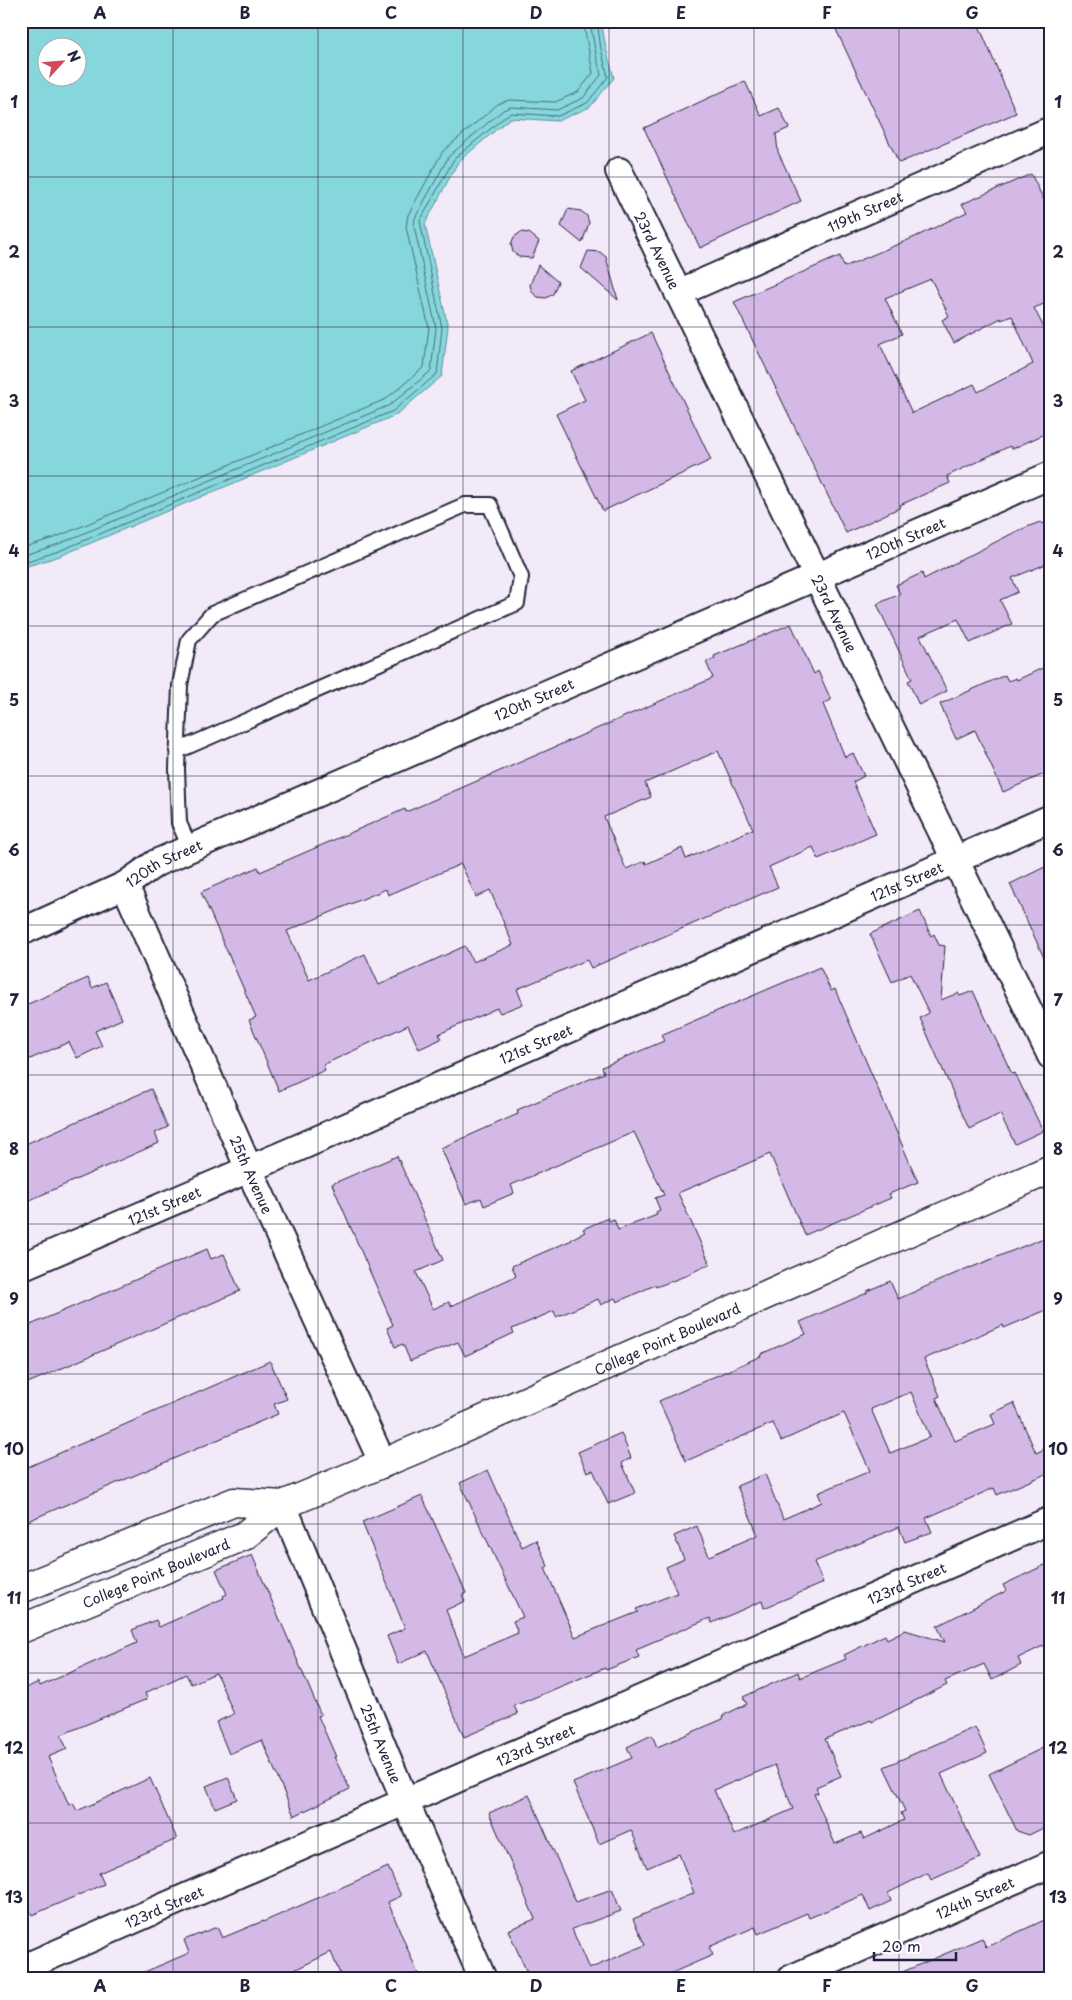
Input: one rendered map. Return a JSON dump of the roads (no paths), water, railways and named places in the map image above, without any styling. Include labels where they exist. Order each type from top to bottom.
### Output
[{"type":"street","name":"119th Street","points":[[678,293],[1051,130]]},
{"type":"street","name":"23rd Avenue","points":[[619,171],[1051,1056]]},
{"type":"street","name":"120th Street","points":[[21,932],[125,885],[156,863],[1051,475]]},
{"type":"street","name":"121st Street","points":[[21,1267],[1051,818]]},
{"type":"street","name":"25th Avenue","points":[[125,885],[249,1169],[383,1464]]},
{"type":"street","name":"College Point Boulevard","points":[[21,1629],[244,1536],[283,1505],[383,1464],[1051,1169]]},
{"type":"street","name":"College Point Boulevard","points":[[21,1589],[234,1502],[283,1505]]},
{"type":"street","name":"25th Avenue","points":[[283,1505],[406,1803],[483,1979]]},
{"type":"street","name":"123rd Street","points":[[21,1969],[406,1803],[1051,1520]]},
{"type":"street","name":"124th Street","points":[[790,1979],[1051,1864]]},
{"type":"lane","points":[[177,751],[517,603],[521,577],[490,505],[465,506],[212,614],[189,640],[180,685],[177,751],[179,823],[190,848]]},
{"type":"water","points":[[21,21],[601,21],[614,78],[590,107],[558,121],[510,118],[458,162],[425,224],[448,327],[442,376],[396,415],[60,556],[21,568]]}]
